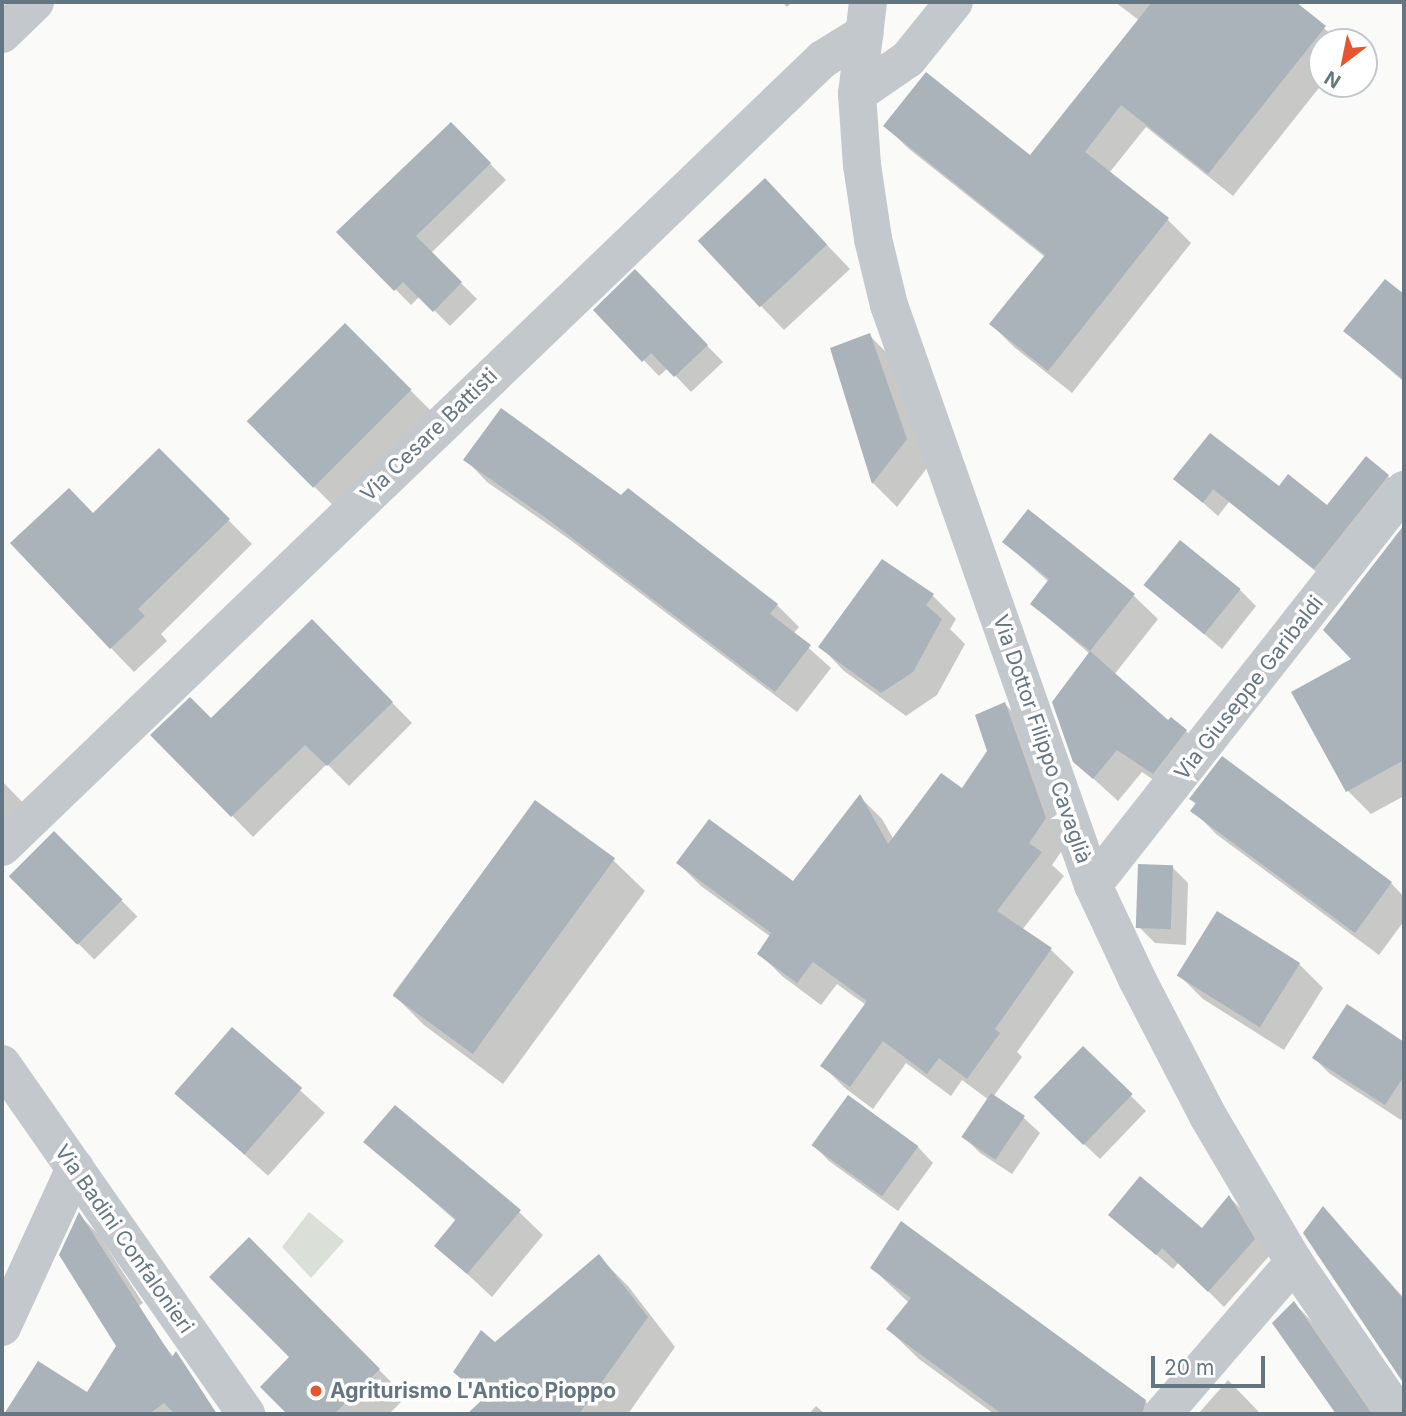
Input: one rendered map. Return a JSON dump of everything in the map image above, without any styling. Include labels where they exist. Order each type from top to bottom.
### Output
[{"type":"street","points":[[2,34],[35,2]]},
{"type":"street","points":[[857,94],[908,59],[954,2]]},
{"type":"street","name":"Via Dottor Filippo Cavaglià","points":[[866,17],[857,94],[862,165],[873,239],[889,305],[1093,885],[1137,979],[1208,1116],[1294,1262],[1398,1414]]},
{"type":"street","name":"Via Cesare Battisti","points":[[2,847],[866,17]]},
{"type":"street","name":"Via Giuseppe Garibaldi","points":[[1093,885],[1404,490]]},
{"type":"street","name":"Via Badini Confalonieri","points":[[2,1064],[246,1414]]},
{"type":"street","points":[[2,1327],[75,1168]]},
{"type":"street","points":[[1163,1414],[1294,1262]]},
{"type":"shaded area","points":[[309,1212],[344,1241],[311,1278],[282,1247]]},
{"type":"building","points":[[1152,2],[1296,2],[1326,26],[1308,28],[1308,49],[1208,174],[1121,105],[1085,152],[1169,218],[1048,371],[989,324],[1045,255],[883,126],[926,72],[1030,155]]},
{"type":"building","points":[[451,122],[491,163],[416,236],[462,282],[433,312],[403,282],[394,291],[336,232]]},
{"type":"building","points":[[765,178],[827,245],[760,307],[698,241]]},
{"type":"building","points":[[635,269],[708,345],[674,377],[651,353],[642,362],[593,310]]},
{"type":"building","points":[[1385,279],[1404,294],[1404,380],[1343,331]]},
{"type":"building","points":[[345,323],[411,389],[313,488],[247,421]]},
{"type":"building","points":[[870,333],[907,439],[872,484],[830,348]]},
{"type":"building","points":[[501,408],[621,495],[628,488],[778,604],[770,614],[811,645],[775,692],[546,518],[463,460]]},
{"type":"building","points":[[1210,433],[1279,486],[1288,474],[1327,505],[1366,456],[1389,475],[1314,569],[1213,489],[1203,503],[1173,479]]},
{"type":"building","points":[[159,448],[230,519],[138,609],[145,616],[110,649],[10,543],[69,488],[93,513]]},
{"type":"building","points":[[1028,509],[1135,594],[1090,651],[1030,604],[1049,579],[1002,542]]},
{"type":"building","points":[[1404,525],[1404,760],[1346,792],[1291,692],[1351,659],[1323,630]]},
{"type":"building","points":[[1180,540],[1241,589],[1204,634],[1143,585]]},
{"type":"building","points":[[882,559],[934,594],[926,605],[942,619],[913,672],[881,693],[818,647]]},
{"type":"building","points":[[312,619],[393,702],[327,766],[305,745],[231,817],[150,735],[190,697],[211,718]]},
{"type":"building","points":[[1090,651],[1168,720],[1171,717],[1187,730],[1153,774],[1117,750],[1093,779],[1073,762],[1052,702]]},
{"type":"building","points":[[1005,702],[1046,818],[1029,843],[1042,852],[997,911],[1052,948],[995,1029],[1000,1033],[967,1079],[939,1058],[927,1074],[883,1041],[850,1087],[820,1066],[867,1001],[813,962],[797,983],[757,954],[771,933],[676,863],[709,819],[793,881],[860,794],[888,844],[941,773],[962,788],[987,751],[975,715]]},
{"type":"building","points":[[1222,756],[1392,882],[1355,933],[1190,811],[1196,803],[1189,799]]},
{"type":"building","points":[[535,800],[615,858],[473,1054],[393,996]]},
{"type":"building","points":[[54,831],[123,900],[77,945],[9,876]]},
{"type":"building","points":[[1138,864],[1173,865],[1171,929],[1136,928]]},
{"type":"building","points":[[1217,911],[1300,963],[1260,1027],[1177,975]]},
{"type":"building","points":[[1347,1004],[1404,1042],[1404,1076],[1385,1105],[1312,1058]]},
{"type":"building","points":[[232,1027],[302,1088],[244,1154],[174,1093]]},
{"type":"building","points":[[1083,1046],[1133,1094],[1083,1145],[1034,1097]]},
{"type":"building","points":[[991,1093],[1025,1116],[995,1160],[961,1137]]},
{"type":"building","points":[[848,1095],[918,1146],[882,1196],[812,1145]]},
{"type":"building","points":[[395,1105],[521,1210],[467,1274],[434,1246],[456,1219],[363,1142]]},
{"type":"building","points":[[1140,1176],[1202,1228],[1229,1195],[1255,1239],[1208,1292],[1162,1248],[1156,1255],[1108,1215]]},
{"type":"building","points":[[1323,1206],[1404,1300],[1404,1384],[1303,1233]]},
{"type":"building","points":[[79,1212],[172,1357],[176,1351],[217,1414],[175,1414],[164,1403],[149,1414],[4,1414],[38,1361],[87,1392],[116,1346],[59,1255]]},
{"type":"building","points":[[901,1221],[1146,1400],[1142,1414],[1002,1414],[886,1329],[911,1298],[870,1268]]},
{"type":"building","points":[[249,1237],[380,1369],[334,1414],[287,1414],[260,1387],[289,1357],[209,1277]]},
{"type":"building","points":[[599,1254],[648,1317],[579,1414],[467,1414],[484,1398],[453,1372],[481,1330],[495,1342]]},
{"type":"building","points":[[1294,1301],[1372,1414],[1336,1414],[1272,1323]]},
{"type":"place","name":"Agriturismo L'Antico Pioppo","points":[[316,1391]]}]
